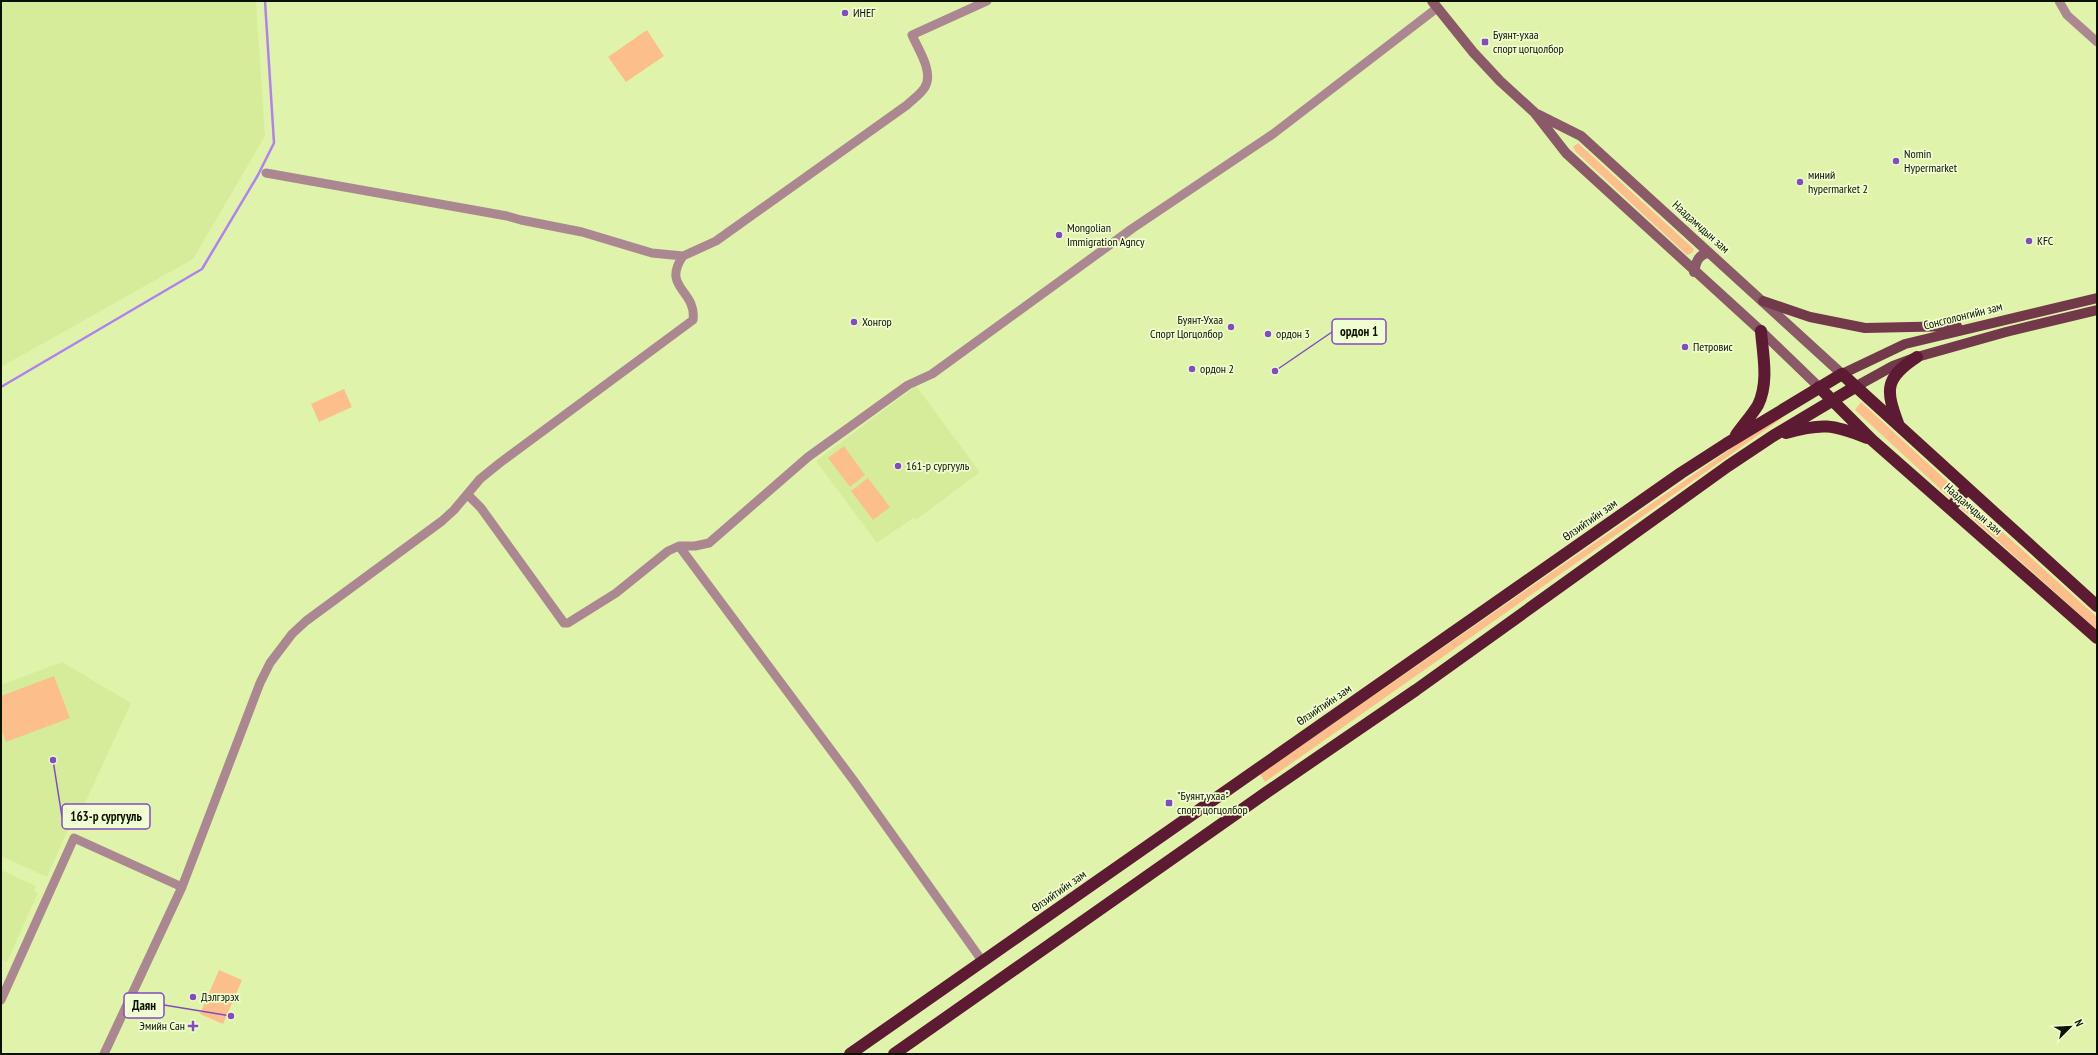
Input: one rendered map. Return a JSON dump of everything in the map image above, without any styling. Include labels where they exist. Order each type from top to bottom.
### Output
[{"type":"highway","points":[[1731,441],[1758,405],[1764,389],[1765,369],[1762,331]]},
{"type":"highway","points":[[1900,429],[1891,403],[1890,390],[1893,378],[1899,368],[1917,357]]},
{"type":"highway","name":"Өлзийтийн зам","points":[[850,1054],[1681,473],[1819,386],[1842,374]]},
{"type":"highway","name":"Наадамчдын зам","points":[[1842,374],[1900,429],[2097,606]]},
{"type":"highway","name":"Наадамчдын зам","points":[[1819,386],[1872,440],[2097,638]]},
{"type":"highway","points":[[894,1054],[1267,792],[1416,690],[1685,497],[1773,436],[1855,387]]},
{"type":"highway","points":[[1773,436],[1810,426],[1826,425],[1845,429],[1872,440]]},
{"type":"highway","points":[[1950,508],[1967,489]]},
{"type":"main road","name":"Наадамчдын зам","points":[[1434,5],[1500,81],[1534,112],[1566,153],[1694,272],[1762,331],[1819,386]]},
{"type":"main road","name":"Наадамчдын зам","points":[[1534,112],[1581,136],[1842,374]]},
{"type":"main road","points":[[1682,261],[1694,255],[1699,244]]},
{"type":"main road","points":[[1694,272],[1698,258],[1703,254],[1708,253]]},
{"type":"main road","name":"Сонсголонгийн зам","points":[[1842,374],[1905,344],[2097,298]]},
{"type":"main road","points":[[1763,301],[1810,317],[1865,328],[1895,329],[1977,326]]},
{"type":"main road","points":[[1855,387],[1893,366],[1917,357],[2006,332],[2097,310]]},
{"type":"street","points":[[266,173],[507,216],[582,232],[652,254],[683,256],[716,241],[907,105],[925,88],[928,78],[926,68],[912,35],[987,1]]},
{"type":"street","points":[[2059,1],[2067,15],[2097,42]]},
{"type":"street","points":[[468,495],[481,508],[564,623],[568,623],[616,593],[654,561],[678,546],[695,546],[709,543],[808,457],[908,386],[932,374],[1133,228],[1273,134],[1434,5]]},
{"type":"street","points":[[104,1054],[182,887],[260,682],[280,647],[306,621],[442,520],[468,495],[480,479],[501,462],[693,320],[694,312],[691,302],[676,281],[675,268],[683,256]]},
{"type":"street","points":[[678,546],[854,781],[983,962]]},
{"type":"street","points":[[1,1000],[74,838],[182,887]]},
{"type":"shaded area","points":[[1,1],[256,1],[265,136],[193,259],[1,367]]},
{"type":"shaded area","points":[[647,30],[664,56],[626,82],[608,57]]},
{"type":"shaded area","points":[[1578,143],[1694,249],[1692,253],[1687,255],[1576,152],[1573,147]]},
{"type":"shaded area","name":"161-р сургууль","points":[[916,386],[980,472],[916,520],[913,518],[877,543],[816,461]]},
{"type":"shaded area","points":[[344,389],[352,407],[319,422],[311,404]]},
{"type":"shaded area","points":[[1861,402],[1959,492],[1952,500],[1855,410]]},
{"type":"shaded area","points":[[1782,417],[1265,782],[1260,774],[1755,432]]},
{"type":"shaded area","points":[[844,446],[865,475],[850,487],[828,458]]},
{"type":"shaded area","points":[[868,478],[890,507],[873,520],[851,491]]},
{"type":"shaded area","points":[[1967,500],[2097,617],[2097,630],[1961,508],[1962,504]]},
{"type":"shaded area","points":[[62,662],[131,703],[79,816],[71,823],[47,877],[1,856],[1,685]]},
{"type":"shaded area","points":[[54,676],[70,718],[6,742],[1,729],[1,696]]},
{"type":"shaded area","points":[[1,870],[36,886],[34,891],[38,893],[7,962],[1,959]]},
{"type":"shaded area","points":[[219,970],[242,980],[223,1024],[200,1014]]},
{"type":"waterway","points":[[1,387],[202,269],[258,175],[274,143],[265,1]]},
{"type":"place","name":"ИНЕГ","points":[[845,13]]},
{"type":"place","name":"Буянт-ухаа спорт цогцолбор","points":[[1485,42]]},
{"type":"place","name":"Nomin Hypermarket","points":[[1896,161]]},
{"type":"place","name":"миний hypermarket 2","points":[[1800,182]]},
{"type":"place","name":"Mongolian Immigration Agncy","points":[[1059,235]]},
{"type":"place","name":"KFC","points":[[2029,241]]},
{"type":"place","name":"Хонгор","points":[[854,322]]},
{"type":"place","name":"Буянт-Ухаа Спорт Цогцолбор","points":[[1231,327]]},
{"type":"place","name":"ордон 3","points":[[1268,334]]},
{"type":"place","name":"Петровис","points":[[1685,347]]},
{"type":"place","name":"ордон 2","points":[[1192,369]]},
{"type":"place","name":"ордон 1","points":[[1275,371]]},
{"type":"place","name":"161-р сургууль","points":[[898,466]]},
{"type":"place","name":"163-р сургууль","points":[[53,760]]},
{"type":"place","name":"\"Буянт ухаа\" спорт цогцолбор","points":[[1169,803]]},
{"type":"place","name":"Дэлгэрэх","points":[[193,997]]},
{"type":"place","name":"Даян","points":[[231,1016]]},
{"type":"place","name":"Эмийн Сан","points":[[193,1026]]}]
